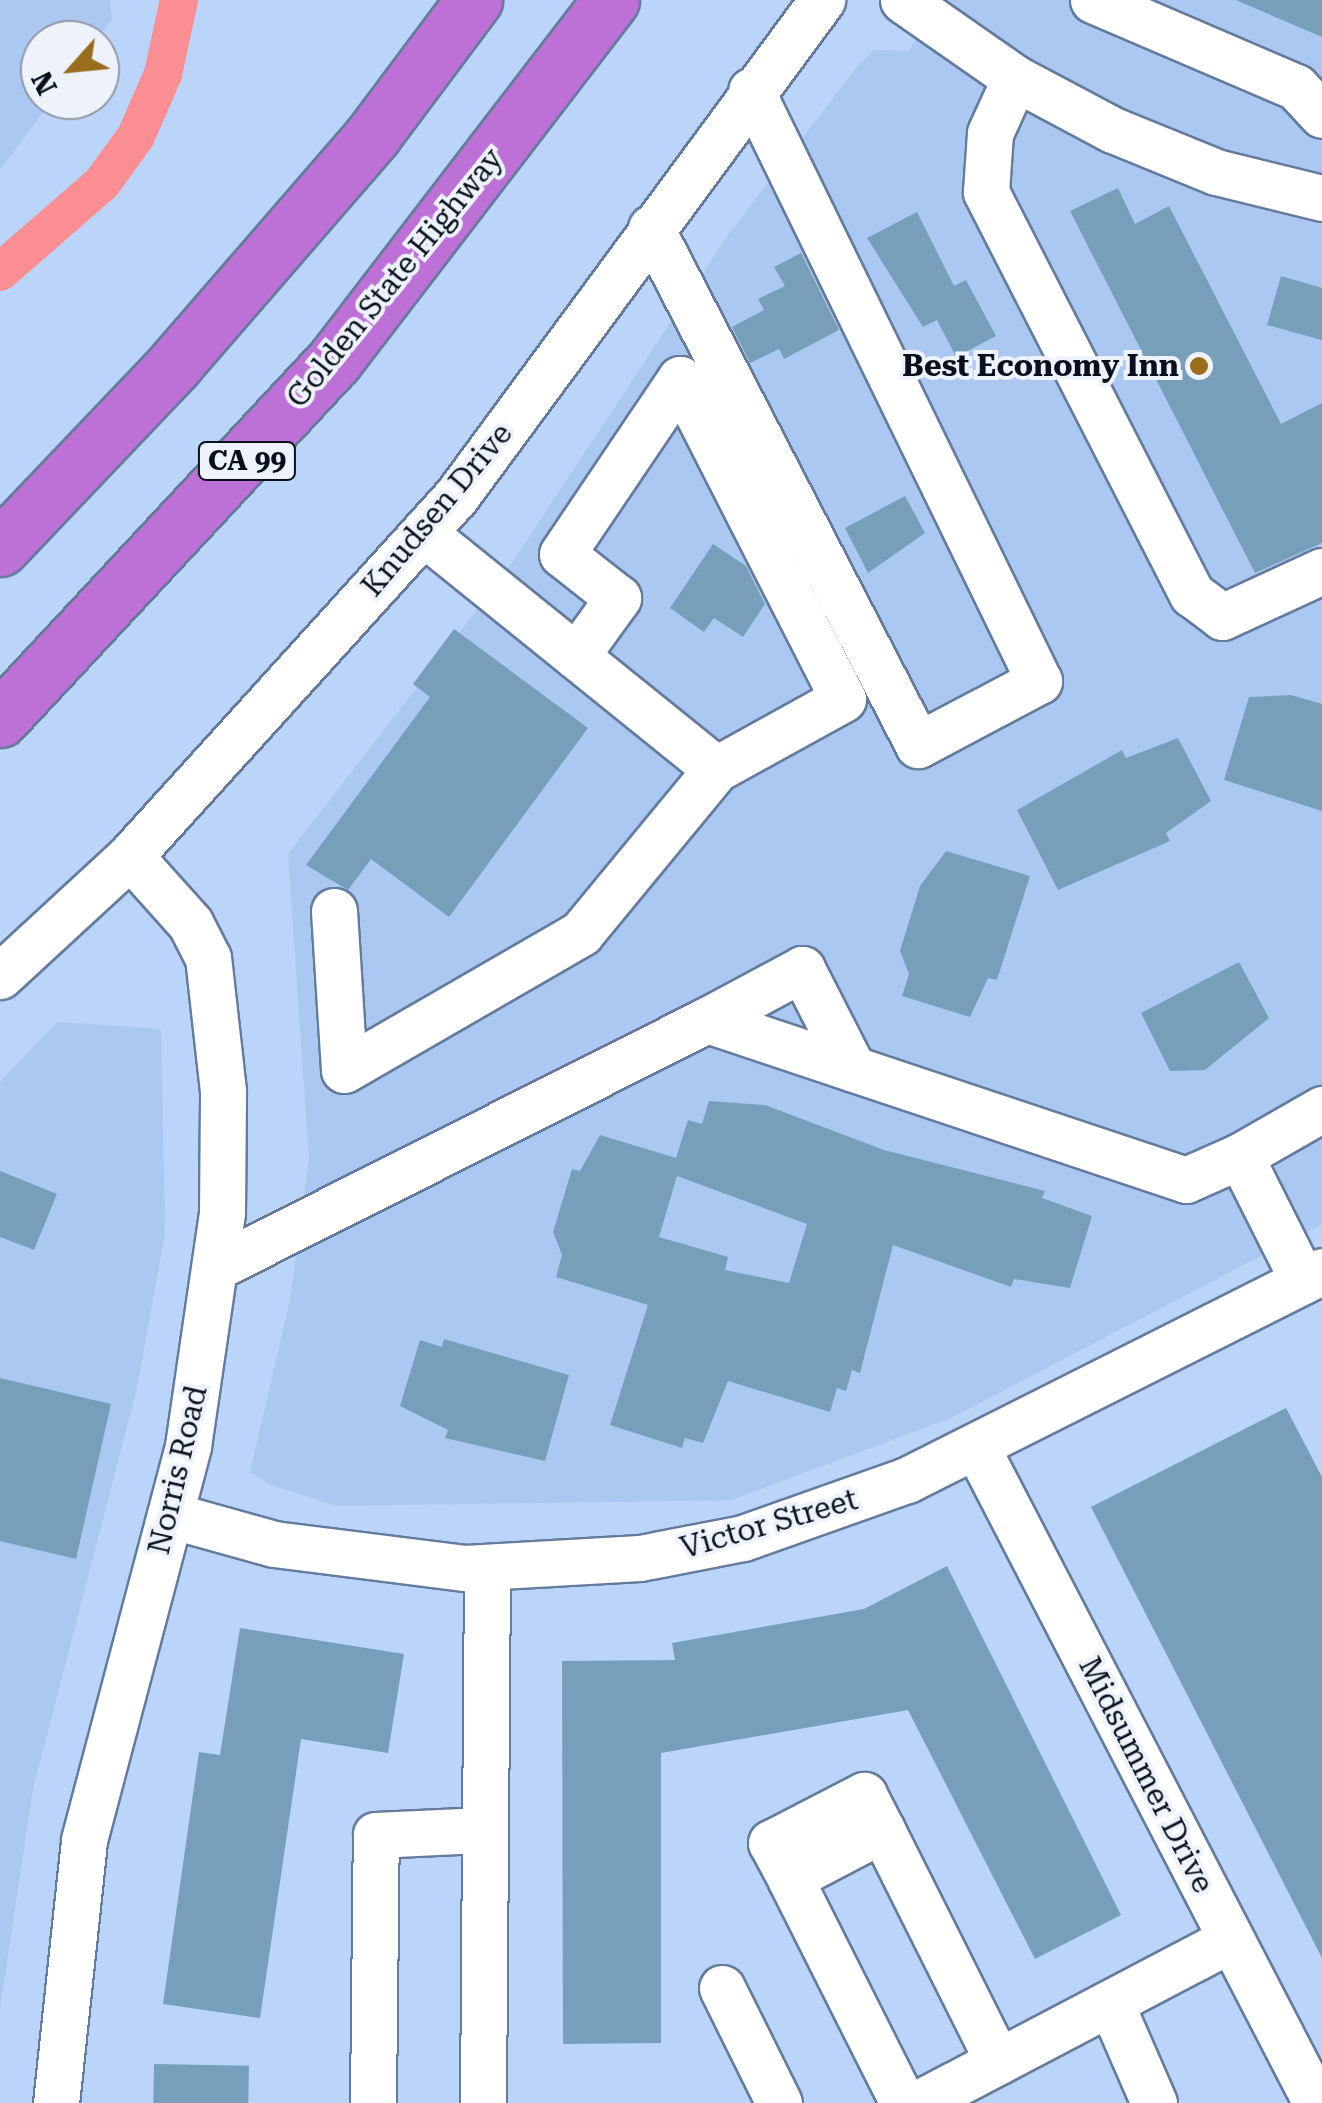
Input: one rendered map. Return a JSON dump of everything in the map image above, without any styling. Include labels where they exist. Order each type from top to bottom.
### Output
[{"type":"highway","points":[[0,548],[174,366],[372,135],[474,0]]},
{"type":"highway","name":"Golden State Highway","points":[[0,718],[334,361],[611,0]]},
{"type":"street","name":"Knudsen Drive","points":[[0,976],[130,856],[423,533],[822,0]]},
{"type":"street","points":[[903,0],[1016,78],[1216,172],[1322,198]]},
{"type":"street","points":[[1094,0],[1296,86],[1322,115]]},
{"type":"street","points":[[1016,78],[990,133],[986,192],[1192,594],[1222,617],[1322,572]]},
{"type":"street","points":[[651,228],[918,745],[1039,681],[751,90]]},
{"type":"street","points":[[334,911],[344,1070],[581,933],[716,769],[842,699],[680,380],[562,554],[618,598],[576,656]]},
{"type":"street","points":[[423,533],[716,769]]},
{"type":"street","name":"Norris Road","points":[[56,2103],[84,1840],[170,1515],[216,1267],[216,989],[190,922],[130,856]]},
{"type":"street","points":[[216,1267],[802,969],[853,1069]]},
{"type":"street","points":[[708,1020],[1186,1180],[1240,1156],[1322,1110]]},
{"type":"street","points":[[1240,1156],[1313,1276]]},
{"type":"street","name":"Victor Street","points":[[170,1515],[274,1544],[487,1568],[640,1558],[742,1538],[826,1512],[976,1446],[1313,1276]]},
{"type":"street","name":"Midsummer Drive","points":[[976,1446],[1316,2103]]},
{"type":"street","points":[[483,2103],[487,1568]]},
{"type":"street","points":[[373,2103],[376,1835],[484,1830]]},
{"type":"street","points":[[904,2103],[790,1878],[882,1830],[998,2062]]},
{"type":"street","points":[[919,2103],[1231,1939]]},
{"type":"street","points":[[722,1988],[779,2103]]},
{"type":"street","points":[[1110,2004],[1154,2103]]},
{"type":"shaded area","points":[[0,0],[110,0],[112,20],[20,20],[20,120],[37,120],[0,170]]},
{"type":"shaded area","points":[[939,0],[1322,0],[1322,1224],[953,1417],[731,1500],[337,1506],[271,1485],[250,1472],[290,1300],[309,1159],[288,854],[504,575],[728,235],[860,63],[874,50],[909,51]]},
{"type":"shaded area","points":[[57,1022],[161,1029],[165,1233],[137,1388],[33,1789],[0,2009],[0,1082]]},
{"type":"building","points":[[1236,0],[1322,0],[1322,37]]},
{"type":"building","name":"Best Economy Inn","points":[[1118,188],[1135,224],[1169,206],[1281,424],[1322,403],[1322,543],[1255,573],[1070,211]]},
{"type":"building","points":[[917,212],[954,286],[966,280],[996,336],[956,357],[937,320],[923,327],[867,238]]},
{"type":"building","points":[[801,253],[839,330],[784,359],[779,349],[750,363],[732,327],[764,310],[758,299],[785,286],[774,267]]},
{"type":"building","points":[[1281,276],[1322,288],[1322,340],[1267,325]]},
{"type":"building","points":[[905,496],[925,533],[868,573],[845,528]]},
{"type":"building","points":[[713,544],[746,566],[765,604],[743,637],[714,618],[704,632],[670,608]]},
{"type":"building","points":[[454,629],[588,728],[449,917],[371,859],[348,890],[306,865],[430,697],[413,684]]},
{"type":"building","points":[[1291,695],[1322,704],[1322,811],[1224,780],[1249,697]]},
{"type":"building","points":[[1178,738],[1211,801],[1166,833],[1170,841],[1058,890],[1017,810],[1122,750],[1126,758]]},
{"type":"building","points":[[946,851],[1030,876],[997,980],[988,978],[970,1017],[902,996],[909,974],[900,951],[920,886]]},
{"type":"building","points":[[1239,962],[1269,1018],[1205,1070],[1170,1071],[1141,1013]]},
{"type":"building","points":[[709,1101],[765,1105],[884,1150],[1045,1191],[1042,1198],[1092,1216],[1070,1288],[1014,1279],[1011,1287],[893,1245],[860,1373],[852,1370],[846,1391],[837,1388],[830,1412],[728,1381],[703,1443],[685,1438],[682,1448],[610,1425],[648,1305],[556,1277],[562,1255],[553,1232],[572,1169],[580,1171],[600,1135],[676,1158],[688,1120],[702,1124]],"holes":[[[677,1176],[807,1224],[789,1283],[725,1270],[728,1257],[659,1237]]]},
{"type":"building","points":[[0,1171],[57,1194],[34,1250],[0,1237]]},
{"type":"building","points":[[444,1339],[569,1375],[545,1461],[445,1438],[448,1430],[400,1406],[420,1340],[442,1347]]},
{"type":"building","points":[[0,1378],[111,1404],[76,1559],[0,1541]]},
{"type":"building","points":[[1286,1408],[1322,1477],[1322,1958],[1091,1507]]},
{"type":"building","points":[[947,1566],[1121,1915],[1035,1959],[908,1710],[661,1753],[661,2043],[563,2044],[562,1661],[675,1660],[672,1643],[864,1609]]},
{"type":"building","points":[[240,1628],[404,1654],[388,1753],[301,1739],[260,2018],[163,2004],[199,1752],[220,1755]]},
{"type":"building","points":[[154,2064],[249,2066],[248,2103],[153,2103]]},
{"type":"waterway","points":[[0,272],[102,183],[136,136],[163,74],[179,0]]},
{"type":"place","name":"Best Economy Inn","points":[[1199,366]]}]
